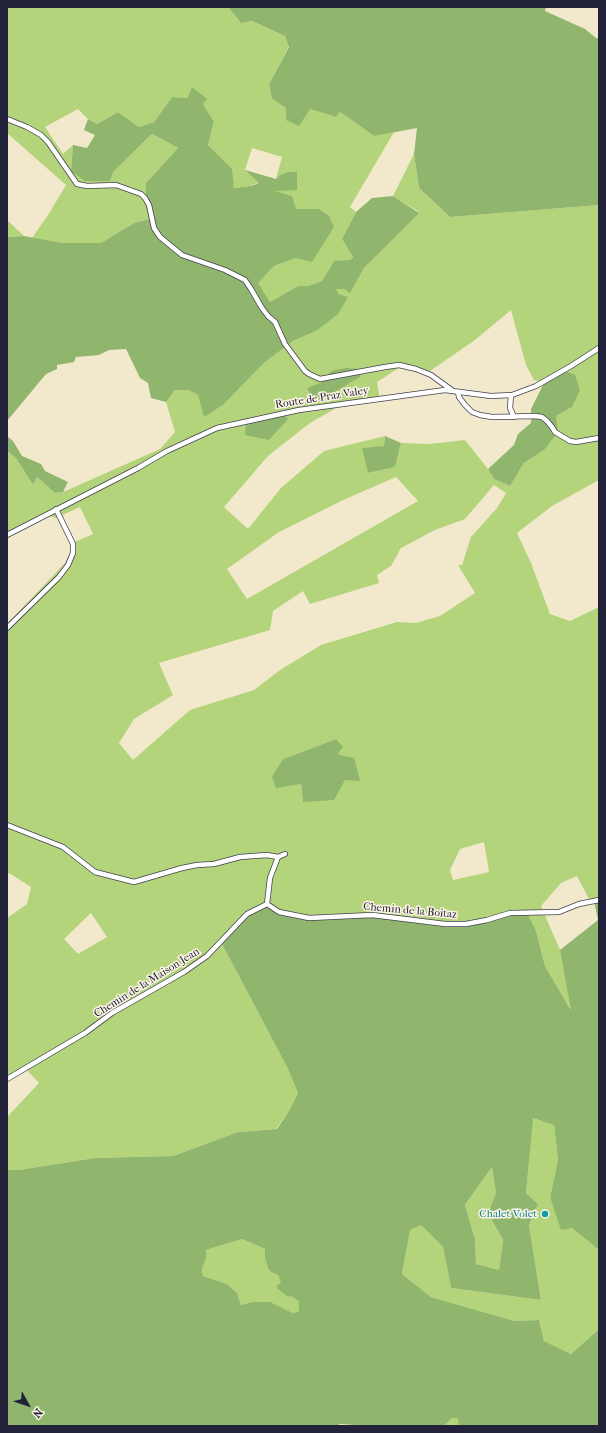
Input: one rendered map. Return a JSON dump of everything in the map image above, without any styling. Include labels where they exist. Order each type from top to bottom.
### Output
[{"type":"street","points":[[7,119],[27,127],[41,135],[48,142],[77,184],[87,186],[116,185],[141,194],[149,205],[154,228],[160,237],[182,256],[225,270],[244,280],[268,316],[276,322],[285,344],[305,371],[309,374],[320,379],[385,367],[399,366],[416,369],[431,375],[457,392],[463,403],[477,414],[492,417],[535,416],[542,418],[552,426],[555,432],[566,439],[576,442],[599,438]]},
{"type":"street","name":"Route de Praz Valey","points":[[7,535],[138,468],[167,451],[217,428],[299,410],[444,390],[492,396],[511,395],[523,392],[543,382],[599,348]]},
{"type":"street","points":[[511,395],[510,408],[514,416]]},
{"type":"street","points":[[7,628],[59,577],[68,565],[73,553],[73,544],[56,509]]},
{"type":"street","points":[[7,825],[63,847],[95,872],[134,882],[182,868],[214,864],[240,857],[267,855],[278,857],[285,854]]},
{"type":"street","points":[[267,904],[270,878],[278,857]]},
{"type":"street","name":"Chemin de la Boitaz","points":[[267,904],[278,912],[309,918],[372,915],[445,924],[466,924],[510,914],[559,912],[579,904],[599,900]]},
{"type":"street","name":"Chemin de la Maison Jean","points":[[7,1079],[85,1033],[112,1013],[184,972],[207,956],[247,914],[267,904]]},
{"type":"green space","points":[[7,7],[228,7],[241,23],[252,21],[285,36],[289,46],[269,84],[272,99],[286,108],[310,109],[336,117],[340,112],[374,136],[394,132],[350,207],[356,212],[342,239],[353,257],[350,261],[334,261],[322,281],[308,286],[298,286],[270,302],[257,283],[274,266],[296,258],[319,209],[295,209],[274,190],[296,190],[280,175],[276,179],[282,157],[252,148],[245,170],[260,183],[251,186],[234,188],[231,169],[208,145],[214,122],[192,87],[187,98],[172,97],[154,122],[139,127],[118,112],[97,124],[88,119],[78,109],[45,127],[63,154],[73,145],[71,171],[113,172],[152,134],[178,148],[146,183],[146,208],[149,219],[134,223],[101,243],[62,243],[32,238],[66,185],[7,133]]},
{"type":"green space","points":[[228,7],[546,7],[545,11],[585,29],[596,38],[599,38],[599,205],[450,217],[419,188],[414,154],[417,128],[374,136],[340,112],[336,117],[310,109],[299,126],[286,120],[286,108],[272,99],[269,84],[289,47],[285,36],[252,21],[241,23]]},
{"type":"green space","points":[[192,87],[207,99],[203,104],[214,122],[208,145],[232,169],[234,188],[251,186],[259,183],[245,170],[276,179],[280,175],[288,172],[297,172],[297,190],[275,191],[292,196],[296,209],[319,209],[329,216],[334,227],[312,262],[296,258],[274,266],[258,283],[270,302],[298,286],[308,286],[322,281],[334,261],[350,260],[353,257],[342,239],[356,212],[372,198],[393,196],[419,213],[364,268],[350,293],[344,289],[336,289],[339,294],[348,297],[338,314],[316,331],[293,341],[264,363],[224,404],[204,417],[198,395],[188,390],[175,390],[166,402],[151,398],[148,383],[140,378],[126,349],[109,350],[99,355],[76,357],[74,362],[57,365],[57,369],[46,374],[7,421],[7,237],[24,236],[62,243],[101,243],[134,223],[149,219],[146,208],[146,183],[178,148],[152,134],[113,172],[110,181],[85,181],[71,171],[73,145],[87,148],[95,135],[84,130],[88,119],[97,124],[118,112],[139,127],[154,122],[172,97],[187,98]]},
{"type":"green space","points":[[414,154],[419,188],[450,217],[599,205],[599,480],[552,506],[517,533],[531,563],[550,614],[570,621],[599,607],[599,900],[594,901],[589,899],[577,876],[561,883],[541,906],[560,950],[572,1011],[545,966],[536,931],[487,920],[221,942],[287,1067],[298,1093],[289,1111],[276,1129],[238,1132],[173,1156],[95,1158],[19,1170],[7,1170],[7,1116],[39,1083],[25,1068],[7,1080],[7,918],[27,904],[31,887],[9,873],[7,876],[7,624],[65,563],[71,552],[70,544],[93,534],[80,507],[56,518],[50,516],[44,518],[7,537],[7,451],[16,458],[33,485],[37,477],[55,493],[63,492],[160,449],[175,432],[166,402],[175,390],[188,390],[224,404],[264,363],[293,341],[316,331],[348,297],[339,294],[336,289],[344,289],[350,292],[364,268],[419,212],[393,196]],"holes":[[[511,310],[526,365],[534,380],[544,383],[572,407],[556,416],[544,450],[524,463],[510,486],[494,479],[465,440],[429,444],[401,443],[395,467],[368,473],[363,449],[384,446],[385,436],[324,451],[281,488],[248,529],[224,507],[268,456],[310,423],[338,407],[380,401],[377,382],[399,368],[430,371],[475,340]],[[324,381],[314,404],[307,388]],[[396,477],[418,501],[247,599],[227,569],[279,532],[341,501]],[[494,485],[506,493],[497,508],[471,537],[462,565],[458,565],[475,593],[440,616],[416,623],[397,622],[321,645],[280,670],[254,690],[190,710],[133,760],[119,743],[134,719],[173,695],[159,663],[270,630],[273,611],[303,591],[310,604],[379,583],[377,575],[391,566],[401,548],[435,530],[465,519]],[[336,739],[338,753],[340,755],[303,802],[301,784],[283,759]],[[484,842],[489,872],[453,880],[450,870],[460,849]],[[91,913],[107,937],[78,954],[64,939]]]},
{"type":"green space","points":[[7,220],[24,236],[7,237]]},
{"type":"green space","points":[[346,368],[361,369],[360,377],[314,404],[307,388],[324,381],[331,371]]},
{"type":"green space","points":[[566,371],[575,375],[580,390],[572,407],[556,416],[558,432],[544,450],[524,463],[510,486],[494,479],[488,469],[514,445],[518,434],[531,423],[531,409],[544,383]]},
{"type":"green space","points":[[285,415],[288,419],[269,440],[245,435],[246,424]]},
{"type":"green space","points":[[7,436],[13,441],[22,456],[41,464],[45,471],[68,482],[63,492],[55,493],[37,477],[33,485],[16,458],[7,451]]},
{"type":"green space","points":[[385,436],[401,443],[395,467],[368,473],[362,448],[384,446]]},
{"type":"green space","points":[[336,739],[343,747],[338,753],[340,755],[354,758],[360,781],[345,780],[334,800],[303,802],[301,784],[276,788],[272,777],[283,759]]},
{"type":"green space","points":[[599,900],[599,1250],[572,1228],[561,1230],[550,1197],[558,1160],[554,1125],[533,1118],[526,1193],[538,1204],[529,1225],[541,1300],[451,1288],[443,1247],[421,1225],[410,1230],[402,1274],[431,1297],[515,1321],[539,1320],[544,1341],[571,1354],[599,1329],[599,1426],[459,1426],[458,1418],[452,1418],[444,1426],[371,1426],[340,1424],[337,1426],[7,1426],[7,1170],[19,1170],[95,1158],[173,1156],[238,1132],[277,1129],[289,1111],[298,1093],[287,1067],[221,942],[247,914],[267,904],[279,912],[309,918],[372,915],[466,924],[510,913],[527,913],[536,931],[545,966],[571,1010],[560,950],[598,920],[594,901]],"holes":[[[492,1167],[496,1193],[488,1213],[503,1240],[499,1270],[476,1264],[475,1239],[465,1205]],[[242,1239],[265,1249],[265,1258],[268,1268],[271,1272],[278,1275],[281,1283],[276,1286],[287,1296],[293,1297],[299,1302],[299,1311],[293,1313],[270,1302],[252,1302],[241,1305],[237,1293],[227,1284],[203,1276],[202,1269],[206,1259],[206,1250]]]},
{"type":"green space","points":[[532,1118],[554,1124],[558,1160],[550,1197],[572,1228],[599,1250],[599,1329],[571,1354],[544,1341],[539,1320],[515,1321],[431,1297],[402,1274],[410,1229],[421,1225],[443,1247],[451,1288],[541,1300],[529,1225],[538,1204],[526,1193]]},
{"type":"green space","points":[[492,1167],[496,1193],[488,1213],[503,1240],[499,1270],[476,1264],[475,1239],[465,1205]]},
{"type":"green space","points":[[242,1239],[265,1249],[265,1258],[271,1272],[278,1275],[287,1296],[293,1297],[299,1302],[299,1311],[293,1313],[269,1302],[252,1302],[241,1305],[237,1293],[227,1284],[203,1276],[202,1269],[206,1259],[206,1250]]},
{"type":"green space","points":[[452,1418],[459,1418],[459,1426],[444,1426]]},
{"type":"place","name":"Chalet Volet","points":[[545,1214]]}]
